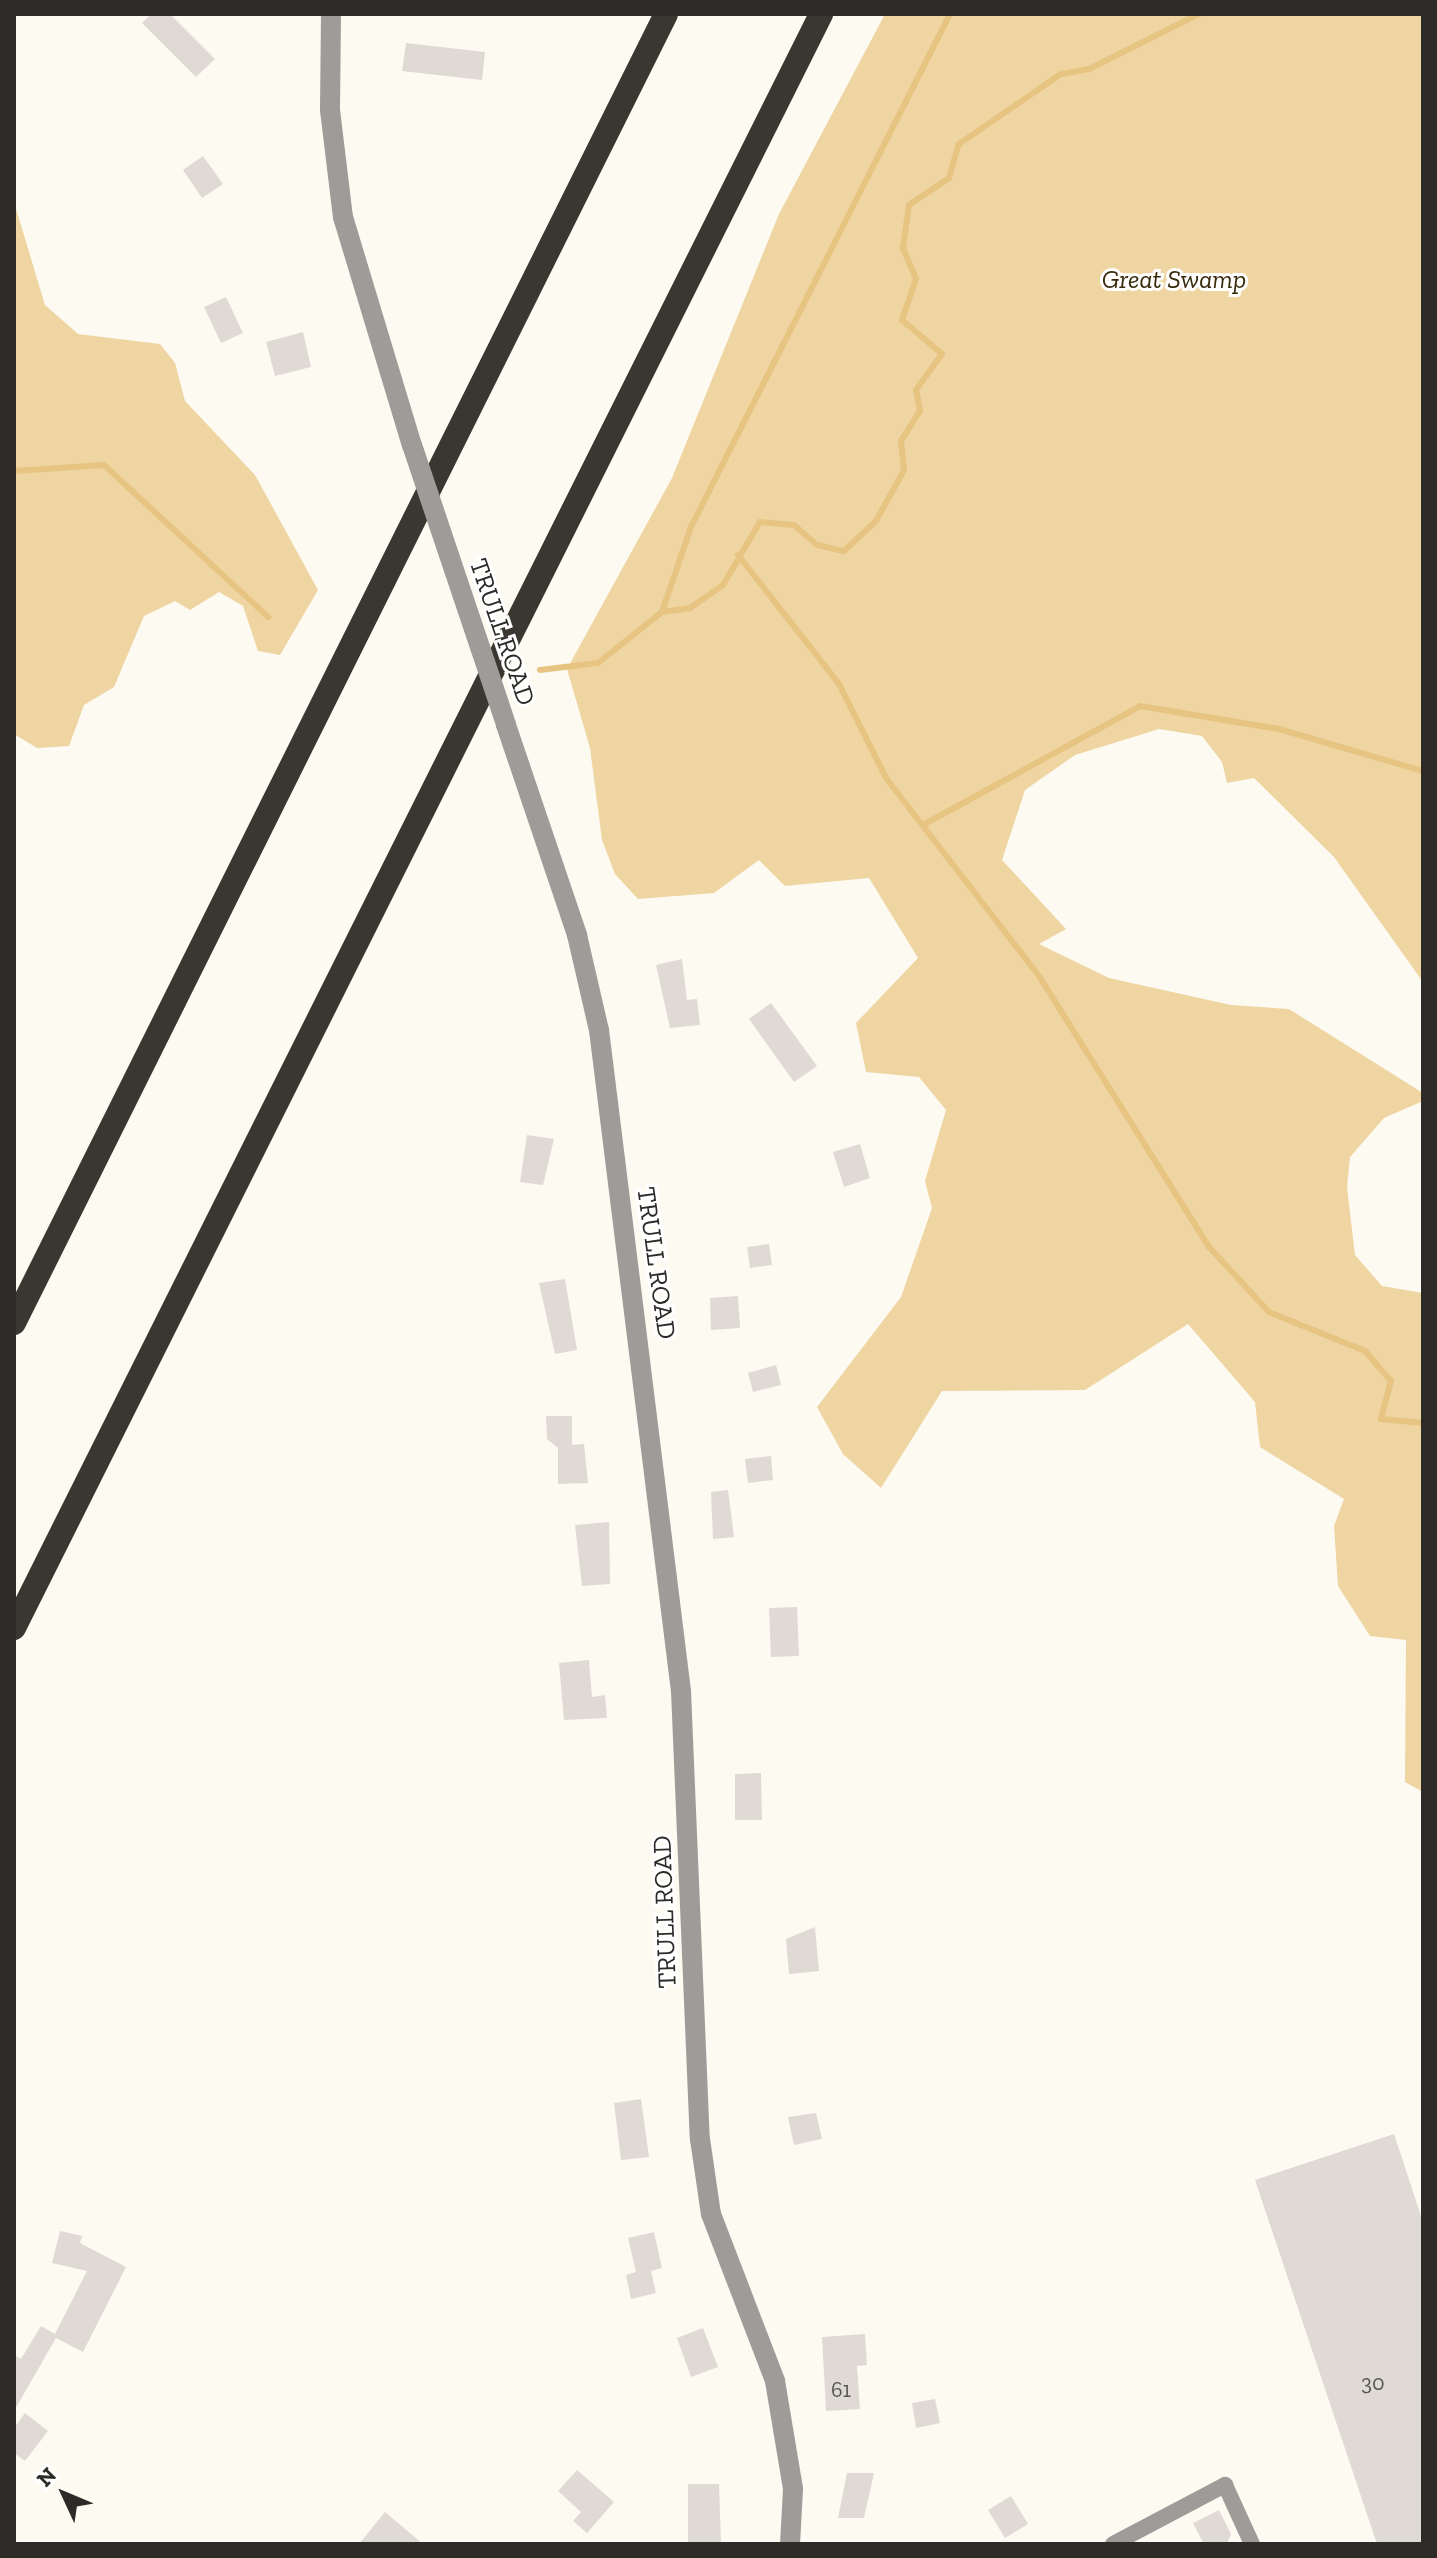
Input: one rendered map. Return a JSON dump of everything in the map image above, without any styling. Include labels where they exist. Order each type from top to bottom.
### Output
[{"type":"highway","points":[[14,1323],[666,14]]},
{"type":"highway","points":[[14,1628],[821,14]]},
{"type":"street","name":"TRULL ROAD","points":[[331,14],[330,110],[343,217],[412,445],[577,935],[599,1030],[681,1691],[700,2139],[711,2214],[775,2381],[793,2489],[790,2544]]},
{"type":"street","points":[[1113,2544],[1225,2485],[1252,2544]]},
{"type":"green space","name":"Great Swamp","points":[[885,14],[1423,14],[1423,982],[1334,857],[1254,778],[1227,783],[1222,762],[1202,736],[1159,729],[1075,755],[1025,790],[1002,860],[1066,929],[1039,944],[1109,978],[1231,1005],[1289,1009],[1423,1093],[1423,1101],[1384,1118],[1350,1157],[1347,1187],[1355,1255],[1382,1286],[1423,1293],[1423,1792],[1405,1782],[1406,1640],[1370,1636],[1338,1586],[1334,1526],[1344,1499],[1260,1447],[1255,1402],[1188,1324],[1085,1390],[942,1391],[881,1488],[843,1454],[817,1407],[901,1297],[932,1208],[925,1181],[946,1110],[919,1077],[866,1072],[856,1023],[918,958],[869,878],[785,886],[759,860],[714,893],[638,899],[615,874],[602,840],[590,748],[567,669],[672,478],[779,214]]},
{"type":"green space","points":[[14,202],[45,305],[78,334],[160,344],[175,363],[185,401],[255,475],[318,590],[280,655],[258,651],[243,606],[219,592],[190,610],[175,601],[144,616],[114,687],[84,705],[69,746],[37,748],[14,734]]},
{"type":"building","points":[[151,14],[170,14],[215,59],[196,77],[142,23]]},
{"type":"building","points":[[406,43],[485,52],[482,80],[402,71]]},
{"type":"building","points":[[203,156],[223,184],[202,198],[183,170]]},
{"type":"building","points":[[226,297],[243,333],[221,343],[204,307]]},
{"type":"building","points":[[303,332],[311,367],[275,376],[266,342]]},
{"type":"building","points":[[682,959],[687,1000],[697,999],[700,1025],[670,1028],[656,965]]},
{"type":"building","points":[[771,1003],[817,1066],[794,1082],[749,1019]]},
{"type":"building","points":[[527,1135],[554,1139],[543,1185],[520,1182]]},
{"type":"building","points":[[860,1144],[870,1178],[844,1187],[833,1152]]},
{"type":"building","points":[[769,1244],[772,1265],[750,1268],[747,1247]]},
{"type":"building","points":[[565,1279],[577,1350],[555,1354],[539,1283]]},
{"type":"building","points":[[738,1296],[740,1328],[711,1330],[710,1298]]},
{"type":"building","points":[[776,1365],[781,1385],[753,1392],[748,1373]]},
{"type":"building","points":[[546,1416],[572,1416],[572,1445],[584,1444],[588,1483],[558,1484],[558,1448],[547,1439]]},
{"type":"building","points":[[771,1456],[773,1480],[748,1483],[745,1459]]},
{"type":"building","points":[[728,1490],[734,1537],[713,1539],[711,1492]]},
{"type":"building","points":[[609,1522],[610,1584],[582,1586],[575,1525]]},
{"type":"building","points":[[797,1607],[799,1656],[771,1657],[769,1608]]},
{"type":"building","points":[[589,1660],[592,1697],[605,1695],[607,1718],[564,1720],[559,1663]]},
{"type":"building","points":[[761,1773],[762,1820],[735,1820],[735,1774]]},
{"type":"building","points":[[815,1927],[819,1971],[789,1974],[786,1939]]},
{"type":"building","points":[[641,2099],[649,2157],[621,2160],[614,2103]]},
{"type":"building","points":[[816,2113],[822,2139],[794,2145],[788,2117]]},
{"type":"building","points":[[1394,2134],[1423,2222],[1423,2544],[1377,2544],[1255,2180]]},
{"type":"building","points":[[60,2231],[82,2236],[80,2243],[126,2267],[83,2352],[56,2338],[14,2411],[14,2355],[21,2359],[41,2326],[55,2334],[87,2271],[52,2263]]},
{"type":"building","points":[[654,2232],[662,2268],[651,2271],[656,2293],[631,2299],[626,2275],[636,2272],[628,2238]]},
{"type":"building","points":[[703,2328],[718,2367],[691,2377],[677,2338]]},
{"type":"building","points":[[865,2334],[867,2365],[857,2366],[860,2409],[826,2411],[822,2337]]},
{"type":"building","points":[[935,2399],[940,2423],[916,2428],[912,2403]]},
{"type":"building","points":[[25,2413],[48,2431],[25,2461],[14,2453],[14,2428]]},
{"type":"building","points":[[577,2470],[614,2502],[587,2533],[573,2521],[581,2512],[558,2491]]},
{"type":"building","points":[[847,2473],[874,2473],[864,2518],[838,2518]]},
{"type":"building","points":[[688,2484],[719,2484],[721,2544],[688,2544]]},
{"type":"building","points":[[1011,2496],[1028,2524],[1005,2538],[988,2510]]},
{"type":"building","points":[[1219,2510],[1231,2534],[1227,2544],[1204,2544],[1193,2523]]},
{"type":"building","points":[[385,2512],[423,2544],[359,2544]]},
{"type":"waterway","points":[[662,612],[691,527],[950,14]]},
{"type":"waterway","points":[[540,670],[598,663],[662,612],[690,608],[723,585],[760,522],[794,525],[817,545],[844,551],[876,521],[904,470],[901,441],[920,410],[916,390],[942,354],[902,320],[916,279],[903,248],[909,205],[949,178],[959,144],[1061,74],[1089,69],[1199,14]]},
{"type":"waterway","points":[[14,471],[104,465],[268,617]]},
{"type":"waterway","points":[[738,555],[839,684],[886,778],[1039,976],[1209,1247],[1269,1312],[1365,1351],[1391,1381],[1381,1419],[1423,1423]]},
{"type":"waterway","points":[[923,825],[1140,706],[1279,729],[1423,771]]}]
